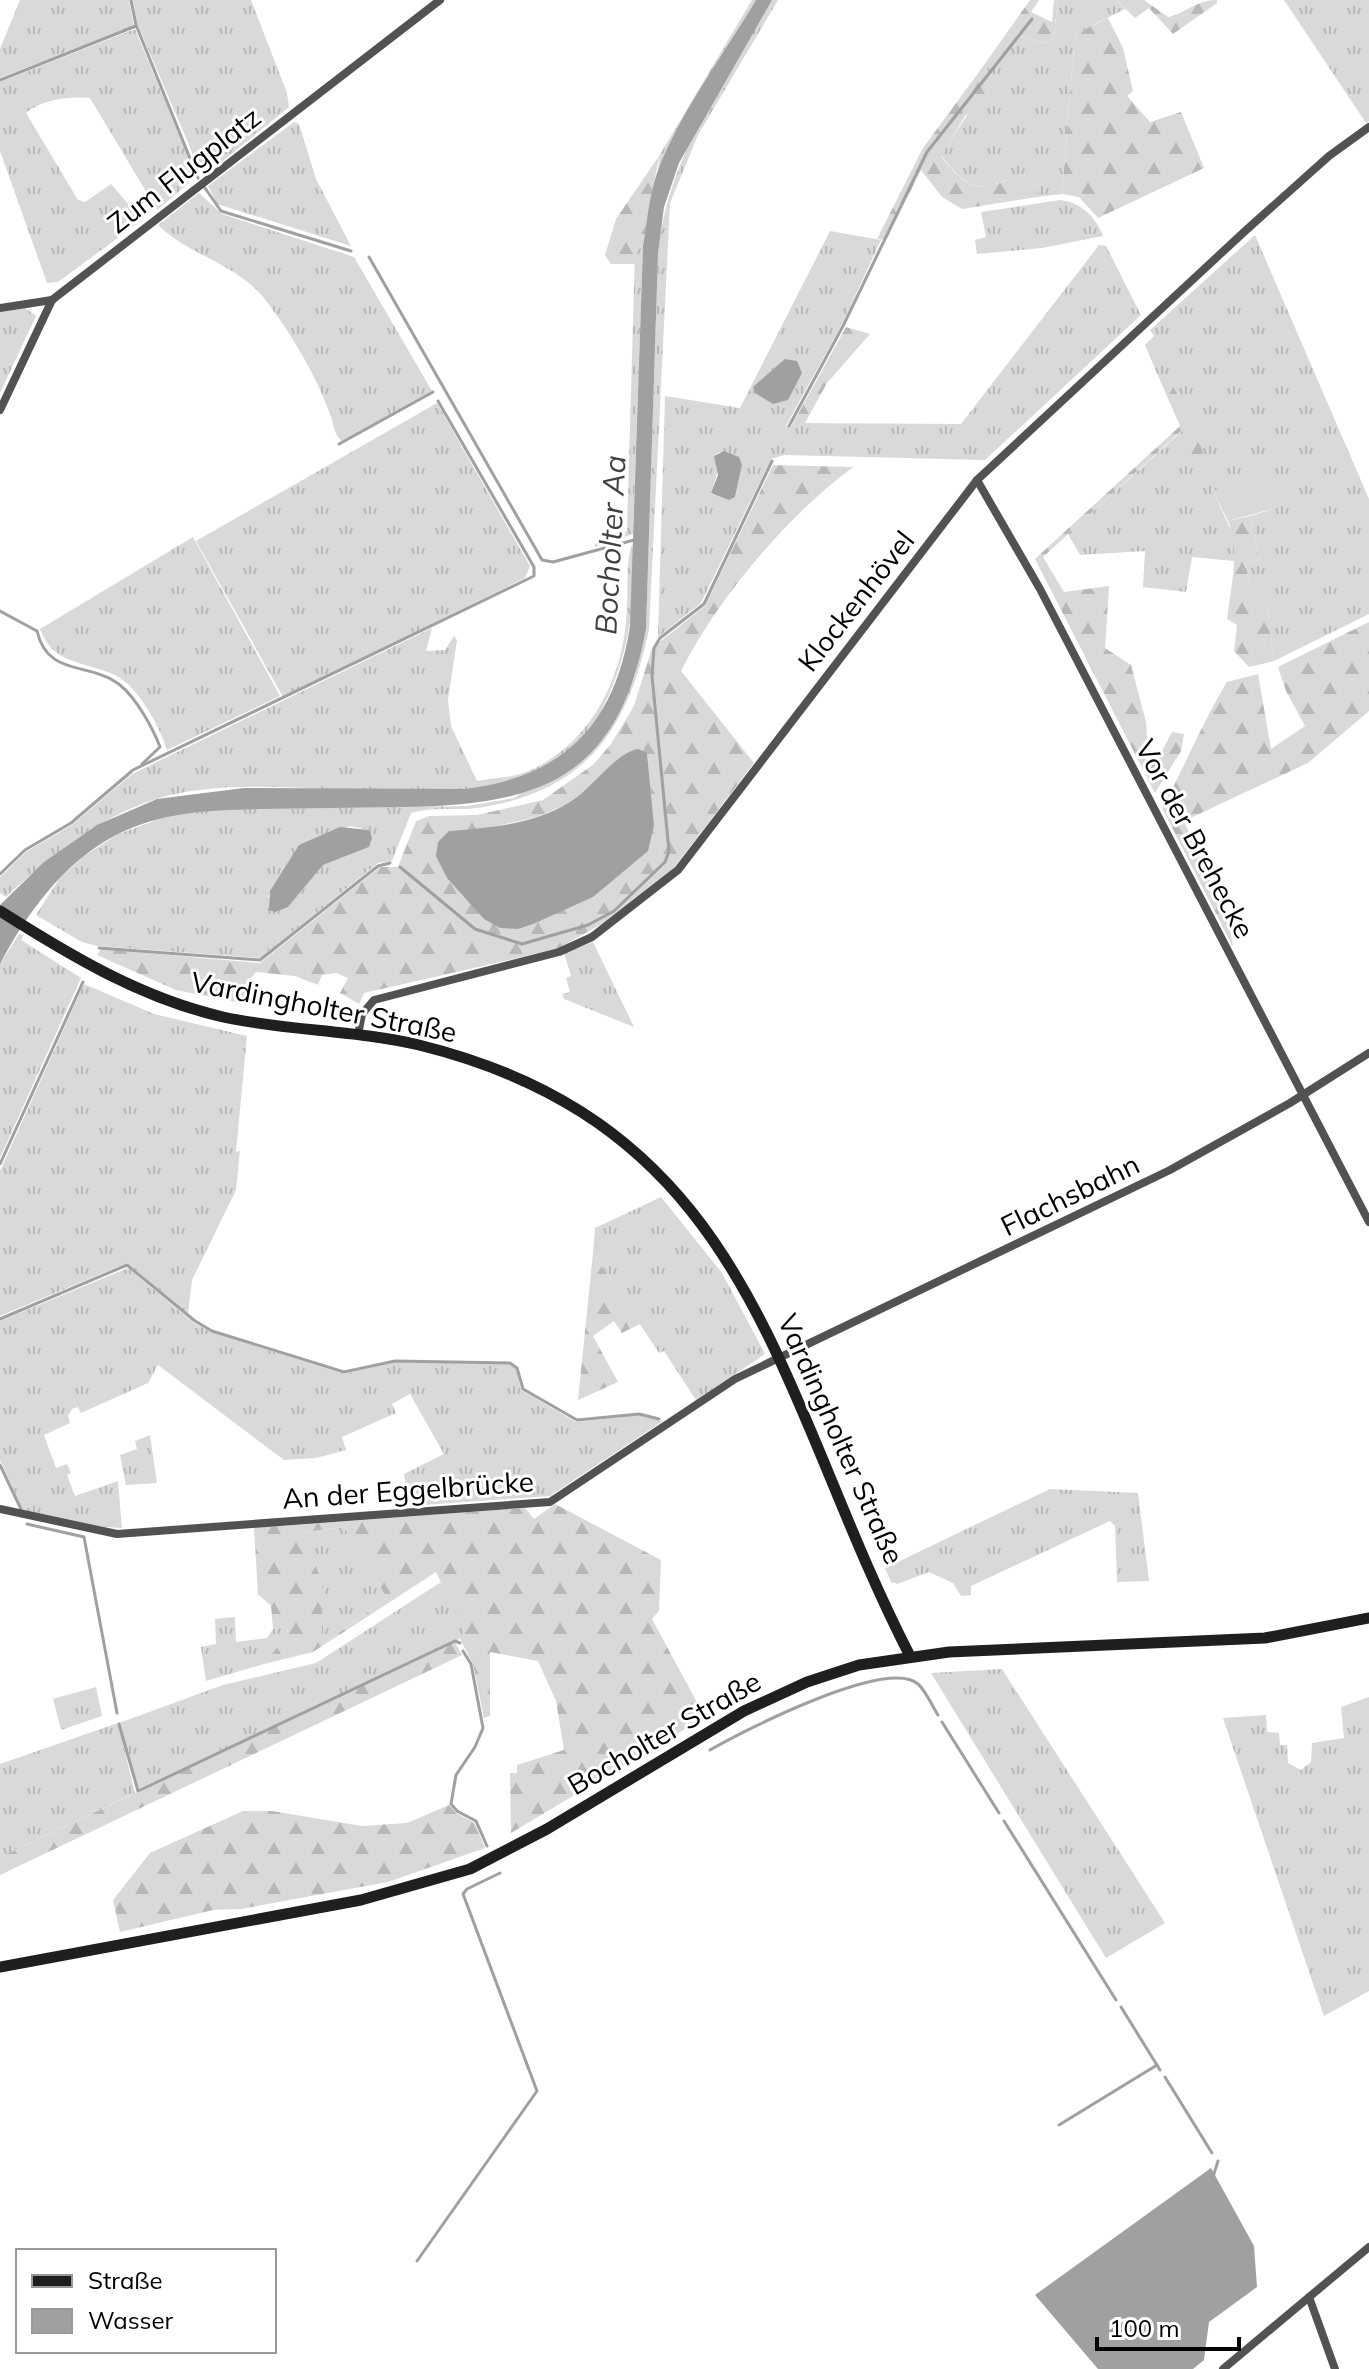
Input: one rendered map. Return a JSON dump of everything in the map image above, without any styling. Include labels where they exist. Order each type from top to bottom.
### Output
[{"type":"main road","name":"Vardingholter Straße","points":[[0,911],[115,980],[187,1007],[271,1026],[417,1045],[495,1069],[553,1095],[594,1121],[647,1163],[724,1252],[763,1319],[910,1656]]},
{"type":"main road","name":"Bocholter Straße","points":[[0,1967],[361,1900],[470,1869],[516,1847],[755,1705],[829,1675],[910,1656],[1002,1649],[1219,1642],[1297,1633],[1369,1618]]},
{"type":"street","name":"Zum Flugplatz","points":[[0,410],[52,300],[440,0]]},
{"type":"street","name":"Klockenhövel","points":[[358,1035],[362,1014],[374,1000],[559,952],[592,937],[678,870],[977,480],[1244,232],[1329,156],[1369,127]]},
{"type":"street","points":[[0,308],[52,300]]},
{"type":"street","name":"Vor der Brehecke","points":[[977,480],[1040,589],[1369,1222]]},
{"type":"street","name":"Flachsbahn","points":[[779,1356],[1170,1170],[1369,1053]]},
{"type":"street","name":"An der Eggelbrücke","points":[[0,1509],[117,1534],[550,1502],[722,1387],[779,1356]]},
{"type":"street","points":[[1223,2369],[1369,2247]]},
{"type":"street","points":[[1309,2297],[1335,2369]]},
{"type":"green space","points":[[20,0],[129,0],[134,26],[0,78],[0,49]]},
{"type":"green space","points":[[133,0],[251,0],[287,93],[289,107],[218,165],[205,168],[197,164],[137,23]]},
{"type":"green space","points":[[752,0],[756,0],[681,126],[658,172],[659,156]]},
{"type":"green space","points":[[772,0],[778,0],[698,135],[670,203],[649,630],[628,699],[613,727],[595,751],[573,772],[546,788],[514,800],[477,808],[411,813],[392,861],[378,863],[260,958],[97,946],[82,942],[36,915],[59,879],[83,857],[118,834],[171,815],[191,810],[467,806],[514,798],[605,737],[635,675],[646,629],[658,254],[664,219],[673,185],[700,121]],"holes":[[[350,826],[369,830],[369,847],[323,865],[288,907],[268,897],[299,845]]]},
{"type":"green space","points":[[1030,0],[1039,0],[1031,12],[1052,22],[1054,0],[1058,0],[1053,44],[1006,34]]},
{"type":"green space","points":[[1058,0],[1116,0],[1125,9],[1075,34],[1062,194],[1037,197],[1038,179],[1029,173],[989,186],[971,184],[962,179],[941,155],[988,83],[976,76],[1006,34],[1053,44]]},
{"type":"green space","points":[[1116,0],[1144,0],[1168,17],[1203,2],[1217,0],[1217,3],[1173,34],[1149,8],[1135,18]]},
{"type":"green space","points":[[1284,0],[1369,0],[1369,121],[1366,123]]},
{"type":"green space","points":[[1108,18],[1123,48],[1133,91],[1127,96],[1150,122],[1181,112],[1204,168],[1098,218],[1079,197],[1062,194],[1075,34]]},
{"type":"green space","points":[[135,29],[193,167],[189,183],[157,210],[90,98],[56,100],[33,108],[26,113],[78,200],[85,202],[111,184],[142,220],[58,282],[47,283],[0,151],[0,82]]},
{"type":"green space","points":[[976,76],[989,83],[987,97],[965,116],[941,156],[962,179],[980,187],[1029,173],[1038,178],[1037,197],[962,209],[942,197],[921,170],[886,240],[877,239],[923,148]]},
{"type":"green space","points":[[294,122],[299,124],[316,179],[351,246],[217,204],[208,186]]},
{"type":"green space","points":[[659,156],[643,246],[635,251],[635,264],[611,264],[605,255],[616,219]]},
{"type":"green space","points":[[199,193],[222,214],[354,257],[432,391],[342,441],[335,432],[311,370],[267,302],[242,278],[184,245],[158,225]]},
{"type":"green space","points":[[1060,200],[1075,204],[1087,212],[1103,236],[1042,248],[977,254],[975,240],[986,237],[981,212]]},
{"type":"green space","points":[[830,231],[881,240],[843,322],[786,426],[790,428],[793,423],[961,424],[1099,245],[1106,246],[1141,315],[985,460],[784,455],[771,459],[701,603],[658,637],[665,396],[740,408]],"holes":[[[719,452],[742,465],[735,497],[711,494],[718,470],[714,456]]]},
{"type":"green space","points":[[1255,235],[1369,499],[1369,614],[1274,661],[1267,607],[1253,607],[1246,563],[1260,560],[1250,516],[1276,508],[1213,491],[1234,537],[1234,561],[1192,557],[1186,592],[1143,587],[1145,551],[1080,555],[1068,534],[1182,431],[1200,471],[1208,468],[1167,378],[1159,378],[1145,345],[1154,336],[1150,330]]},
{"type":"green space","points":[[643,246],[633,534],[595,547],[595,544],[627,531],[635,251]]},
{"type":"green space","points":[[25,308],[36,316],[0,393],[0,312]]},
{"type":"green space","points":[[846,327],[870,334],[827,383],[805,423],[793,423]]},
{"type":"green space","points":[[1159,378],[1167,378],[1191,415],[1208,468],[1200,472],[1181,431],[1043,557],[1064,592],[1109,586],[1105,648],[1131,665],[1146,722],[1148,753],[1162,751],[1172,732],[1184,734],[1181,751],[1155,793],[1035,559],[1180,426]]},
{"type":"green space","points":[[437,403],[530,566],[525,578],[283,697],[196,541]]},
{"type":"green space","points":[[773,465],[853,467],[803,509],[756,560],[714,615],[681,671],[754,763],[673,869],[614,917],[557,949],[364,993],[359,1004],[340,993],[348,978],[336,973],[322,975],[318,985],[295,976],[256,972],[248,981],[246,1004],[176,990],[97,955],[101,949],[260,963],[380,867],[398,867],[416,821],[429,816],[477,815],[543,800],[594,764],[611,744],[634,706],[652,648],[705,606]],"holes":[[[647,753],[654,825],[616,876],[593,897],[518,929],[449,831],[488,828],[537,817],[570,803],[603,778],[616,761]]]},
{"type":"green space","points":[[1267,476],[1276,508],[1228,521],[1213,491]]},
{"type":"green space","points":[[1250,516],[1260,560],[1246,563],[1253,606],[1267,606],[1274,661],[1249,667],[1234,651],[1237,625],[1227,619],[1234,557],[1228,521]]},
{"type":"green space","points":[[193,537],[280,696],[167,750],[154,719],[124,680],[61,656],[46,641],[40,629]]},
{"type":"green space","points":[[632,544],[634,591],[621,661],[597,718],[566,755],[525,777],[476,788],[423,792],[256,787],[203,789],[156,799],[95,828],[58,853],[6,897],[0,893],[0,877],[26,852],[72,825],[132,774],[432,628],[426,651],[445,650],[454,636],[457,640],[448,700],[451,726],[477,781],[520,774],[547,761],[583,730],[597,711],[617,668],[626,621]]},
{"type":"green space","points":[[1369,622],[1369,711],[1308,763],[1184,821],[1229,923],[1233,947],[1162,808],[1227,682],[1258,674],[1271,749],[1305,726],[1286,691],[1278,667]]},
{"type":"green space","points":[[19,934],[24,935],[21,940],[81,978],[0,1158],[0,964]]},
{"type":"green space","points":[[593,942],[634,1027],[564,999],[562,994],[570,992],[566,978],[571,976],[564,953]]},
{"type":"green space","points":[[84,984],[154,1014],[247,1036],[236,1152],[240,1151],[236,1190],[192,1280],[188,1314],[127,1263],[0,1316],[0,1171]]},
{"type":"green space","points":[[661,1197],[722,1273],[765,1354],[696,1400],[664,1351],[659,1353],[593,1253],[595,1228]]},
{"type":"green space","points":[[593,1253],[640,1324],[622,1333],[614,1321],[593,1336],[618,1382],[578,1400]]},
{"type":"green space","points":[[128,1268],[194,1323],[211,1332],[344,1374],[396,1362],[510,1364],[516,1369],[521,1390],[576,1422],[639,1415],[663,1421],[550,1496],[409,1506],[404,1474],[444,1454],[410,1394],[392,1404],[396,1413],[342,1437],[346,1450],[316,1458],[284,1460],[158,1365],[148,1383],[81,1413],[78,1407],[72,1409],[68,1416],[70,1423],[44,1435],[56,1468],[67,1464],[71,1473],[67,1475],[75,1496],[118,1481],[122,1528],[92,1526],[23,1510],[0,1460],[0,1321]]},
{"type":"green space","points":[[150,1435],[157,1483],[126,1485],[120,1455],[137,1449],[135,1441]]},
{"type":"green space","points":[[1050,1489],[1138,1493],[1149,1581],[1117,1582],[1115,1526],[1110,1521],[971,1586],[971,1595],[961,1596],[953,1583],[929,1572],[897,1584],[891,1582],[885,1568]]},
{"type":"green space","points":[[555,1504],[661,1560],[659,1611],[652,1619],[705,1717],[511,1833],[510,1773],[517,1773],[517,1765],[564,1750],[556,1701],[538,1661],[490,1652],[490,1716],[484,1718],[473,1664],[459,1637],[467,1635],[436,1572],[313,1652],[264,1664],[288,1634],[287,1627],[273,1629],[271,1606],[258,1594],[254,1528],[525,1508],[534,1519]],"holes":[[[344,1527],[387,1598],[322,1645],[322,1610],[328,1606],[306,1532]]]},
{"type":"green space","points":[[344,1527],[387,1598],[322,1645],[322,1610],[306,1532]]},
{"type":"green space","points":[[441,1582],[468,1635],[138,1789],[119,1723],[223,1685],[316,1663]]},
{"type":"green space","points":[[235,1617],[236,1642],[267,1638],[273,1629],[287,1627],[288,1635],[264,1664],[206,1681],[201,1647],[216,1644],[215,1619]]},
{"type":"green space","points":[[455,1642],[462,1655],[0,1875],[0,1857]]},
{"type":"green space","points":[[1002,1669],[1165,1923],[1106,1958],[931,1673]]},
{"type":"green space","points":[[96,1687],[102,1716],[61,1730],[53,1699]]},
{"type":"green space","points":[[1369,1697],[1369,1991],[1324,2016],[1223,1718],[1266,1715],[1267,1732],[1279,1733],[1280,1745],[1287,1745],[1288,1763],[1301,1770],[1311,1762],[1312,1743],[1344,1738],[1341,1707]]},
{"type":"green space","points":[[118,1723],[135,1793],[0,1857],[0,1764]]},
{"type":"green space","points":[[449,1805],[456,1813],[475,1823],[485,1848],[388,1882],[241,1909],[213,1910],[120,1932],[113,1900],[150,1853],[243,1811],[272,1811],[362,1826],[407,1823]]},
{"type":"water","points":[[756,0],[772,0],[679,163],[664,207],[658,254],[646,629],[633,679],[616,719],[593,750],[566,773],[534,789],[496,799],[452,805],[206,811],[169,816],[134,827],[97,846],[63,875],[22,926],[0,964],[0,905],[44,862],[97,825],[157,799],[244,788],[465,789],[500,783],[530,772],[557,758],[579,740],[612,691],[623,661],[630,626],[643,246],[652,191],[678,128]]},
{"type":"water","points":[[785,359],[797,361],[802,373],[788,400],[773,404],[755,393],[754,386]]},
{"type":"water","points":[[724,451],[739,457],[742,465],[735,497],[729,500],[711,493],[718,475],[714,456]]},
{"type":"water","points":[[638,749],[647,753],[654,825],[648,851],[593,897],[518,929],[500,928],[484,919],[447,878],[436,856],[438,842],[449,831],[511,824],[556,810],[578,796],[621,757]]},
{"type":"water","points":[[340,827],[369,830],[372,838],[369,847],[323,865],[288,907],[275,912],[269,910],[270,891],[299,845]]},
{"type":"water","points":[[1211,2168],[1254,2246],[1257,2287],[1209,2322],[1204,2360],[1193,2369],[1098,2369],[1035,2295]]},
{"type":"waterway","points":[[131,0],[136,25],[198,178]]},
{"type":"waterway","points":[[789,426],[843,326],[927,152],[1032,19]]},
{"type":"waterway","points":[[0,80],[136,26]]},
{"type":"waterway","points":[[205,188],[221,211],[351,251]]},
{"type":"waterway","name":"Bocholter Aa","points":[[369,257],[542,560],[553,562],[634,540]]},
{"type":"waterway","points":[[339,444],[433,392]]},
{"type":"waterway","points":[[0,874],[25,850],[71,823],[133,770],[534,576],[534,567],[438,401]]},
{"type":"waterway","points":[[400,867],[475,929],[522,944],[588,925],[614,911],[665,862],[669,851],[652,676],[654,648],[660,638],[704,604],[772,461]]},
{"type":"waterway","points":[[0,611],[37,631],[42,646],[50,656],[71,667],[108,678],[126,691],[143,714],[160,747],[142,764]]},
{"type":"waterway","points":[[99,948],[260,960],[378,866],[390,863]]},
{"type":"waterway","points":[[0,1164],[83,982]]},
{"type":"waterway","points":[[0,1319],[127,1265],[195,1321],[212,1331],[344,1372],[395,1361],[510,1363],[517,1368],[523,1389],[577,1420],[639,1414],[659,1419]]},
{"type":"waterway","points":[[0,1465],[21,1509]]},
{"type":"waterway","points":[[27,1524],[84,1537],[117,1713]]},
{"type":"waterway","points":[[119,1724],[138,1791],[455,1641],[460,1643]]},
{"type":"waterway","points":[[463,1651],[471,1664],[483,1728],[475,1747],[456,1775],[451,1804],[457,1811],[476,1821],[487,1846]]},
{"type":"waterway","points":[[710,1750],[815,1700],[877,1680],[902,1678],[918,1684],[938,1715]]},
{"type":"waterway","points":[[942,1722],[999,1813]]},
{"type":"waterway","points":[[1004,1821],[1116,2000]]},
{"type":"waterway","points":[[417,2261],[537,2091],[463,1894],[500,1873]]},
{"type":"waterway","points":[[1121,2007],[1160,2070]]},
{"type":"waterway","points":[[1059,2125],[1157,2065]]},
{"type":"waterway","points":[[1165,2077],[1212,2153]]},
{"type":"waterway","points":[[1213,2177],[1218,2161]]}]
